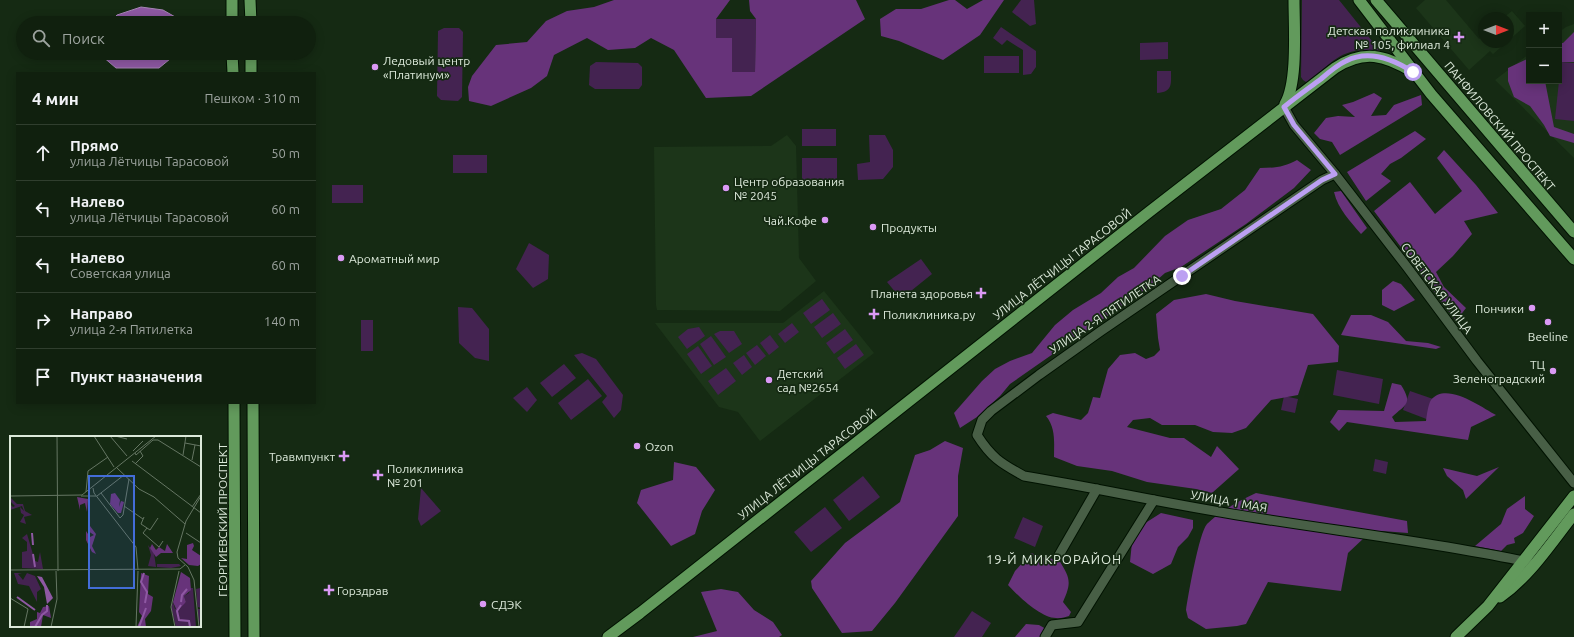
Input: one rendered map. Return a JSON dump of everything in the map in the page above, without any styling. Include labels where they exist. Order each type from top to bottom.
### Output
[{"type":"main road","points":[[232,0],[232,16]]},
{"type":"main road","points":[[250,0],[250,16]]},
{"type":"main road","points":[[1284,107],[1292,84],[1294,0]]},
{"type":"main road","points":[[1359,0],[1413,72],[1574,259]]},
{"type":"main road","name":"ПАНФИЛОВСКИЙ ПРОСПЕКТ","points":[[1377,1],[1574,232]]},
{"type":"main road","name":"УЛИЦА ЛЁТЧИЦЫ ТАРАСОВОЙ","points":[[608,637],[1143,216],[1335,68],[1346,61],[1374,56],[1387,58],[1413,72]]},
{"type":"main road","points":[[232,60],[232,72]]},
{"type":"main road","points":[[251,60],[251,72]]},
{"type":"main road","name":"ГЕОРГИЕВСКИЙ ПРОСПЕКТ","points":[[234,404],[235,637]]},
{"type":"main road","points":[[253,404],[254,637]]},
{"type":"main road","points":[[1488,606],[1574,496]]},
{"type":"main road","points":[[1456,637],[1488,606],[1522,578],[1536,564],[1574,514]]},
{"type":"street","name":"СОВЕТСКАЯ УЛИЦА","points":[[1284,107],[1294,125],[1335,174],[1407,266],[1477,361],[1574,483]]},
{"type":"street","name":"УЛИЦА 2-Я ПЯТИЛЕТКА","points":[[991,411],[1101,331],[1322,180],[1335,174]]},
{"type":"street","name":"УЛИЦА 1 МАЯ","points":[[991,411],[982,420],[976,434],[988,452],[1006,466],[1024,476],[1224,513],[1451,547],[1536,564]]},
{"type":"street","points":[[1059,555],[1097,489]]},
{"type":"street","points":[[1045,637],[1052,625],[1078,622],[1154,500]]},
{"type":"shaded area","points":[[614,0],[730,0],[716,19],[716,38],[732,38],[732,72],[755,72],[756,19],[750,11],[749,0],[856,0],[865,19],[751,96],[706,98],[674,50],[651,38],[635,48],[608,50],[587,38],[554,55],[547,76],[531,88],[491,106],[469,101],[468,87],[472,76],[496,45],[527,42],[546,21],[567,11],[594,7]]},
{"type":"shaded area","points":[[949,0],[955,0],[967,9],[983,0],[1004,0],[980,35],[943,60],[899,41],[881,36],[880,19],[896,9],[921,9]]},
{"type":"shaded area","points":[[1021,0],[1034,0],[1036,24],[1030,26],[1012,12]]},
{"type":"shaded area","points":[[1302,0],[1339,0],[1380,51],[1357,50],[1349,52],[1326,66],[1310,81],[1306,82],[1301,77]]},
{"type":"shaded area","name":"Детская поликлиника № 105, филиал 4","points":[[1425,0],[1446,0],[1478,38],[1478,48],[1500,48],[1493,54],[1490,51],[1469,70],[1416,8]]},
{"type":"shaded area","points":[[141,7],[163,10],[174,16],[116,16]]},
{"type":"shaded area","points":[[1514,13],[1525,26],[1514,36]]},
{"type":"shaded area","points":[[716,19],[756,19],[755,72],[731,72],[732,39],[716,38]]},
{"type":"shaded area","points":[[1574,24],[1574,158],[1495,80],[1526,56],[1526,84],[1562,84],[1562,30]]},
{"type":"shaded area","points":[[1001,27],[1036,51],[1036,67],[1031,74],[1023,75],[1023,50],[1007,40],[1002,45],[993,38]]},
{"type":"shaded area","points":[[444,28],[459,28],[463,32],[462,97],[458,101],[441,100],[437,96],[438,31]]},
{"type":"shaded area","points":[[1574,32],[1574,62],[1562,62],[1563,43]]},
{"type":"shaded area","points":[[1168,42],[1168,59],[1140,60],[1140,43]]},
{"type":"shaded area","points":[[984,56],[1019,56],[1019,73],[984,73]]},
{"type":"shaded area","points":[[1526,59],[1526,84],[1546,84],[1554,127],[1574,134],[1574,143],[1550,136],[1530,106],[1514,97],[1508,81],[1508,68]]},
{"type":"shaded area","points":[[107,60],[169,60],[159,68],[116,68]]},
{"type":"shaded area","points":[[596,62],[638,63],[642,67],[642,85],[639,89],[595,89],[589,85],[590,66]]},
{"type":"shaded area","points":[[1562,62],[1574,63],[1574,121],[1555,119],[1559,84],[1562,84]]},
{"type":"shaded area","points":[[1157,71],[1171,71],[1171,80],[1170,86],[1166,91],[1157,93]]},
{"type":"shaded area","points":[[1374,93],[1382,98],[1371,116],[1386,115],[1394,105],[1421,95],[1422,105],[1340,155],[1332,142],[1320,139],[1314,133],[1326,118],[1338,116],[1355,117],[1342,105]]},
{"type":"shaded area","points":[[802,129],[836,129],[836,146],[802,146]]},
{"type":"shaded area","points":[[1415,131],[1426,139],[1401,158],[1390,164],[1381,174],[1391,181],[1366,201],[1347,172]]},
{"type":"shaded area","name":"Центр образования № 2045","points":[[787,135],[796,146],[799,258],[816,281],[780,311],[657,310],[654,147],[771,146]]},
{"type":"shaded area","points":[[869,135],[885,135],[893,150],[893,167],[883,179],[858,180],[857,164],[870,162]]},
{"type":"shaded area","points":[[1444,150],[1476,185],[1498,213],[1464,221],[1472,234],[1453,256],[1436,272],[1444,287],[1466,308],[1456,321],[1374,211],[1410,182],[1435,214],[1462,191],[1437,158]]},
{"type":"shaded area","points":[[453,155],[487,155],[487,173],[453,173]]},
{"type":"shaded area","points":[[802,158],[837,158],[837,181],[802,181]]},
{"type":"shaded area","points":[[1297,160],[1311,170],[1294,188],[1246,224],[1181,267],[1165,273],[1149,287],[1010,384],[1000,396],[977,417],[960,428],[954,413],[982,381],[995,369],[1010,361],[1032,353],[1055,325],[1073,310],[1101,293],[1118,277],[1134,268],[1165,236],[1188,220],[1221,209],[1245,190],[1260,168],[1279,167]]},
{"type":"shaded area","points":[[332,185],[363,185],[363,203],[332,203]]},
{"type":"shaded area","points":[[1341,191],[1367,228],[1361,234],[1338,204],[1334,192]]},
{"type":"shaded area","points":[[529,243],[549,255],[548,279],[533,288],[516,269]]},
{"type":"shaded area","points":[[921,259],[932,274],[901,299],[887,282]]},
{"type":"shaded area","points":[[1393,281],[1401,284],[1415,300],[1394,311],[1382,305],[1382,290]]},
{"type":"shaded area","name":"Детский сад №2654","points":[[824,291],[874,353],[760,441],[738,412],[719,407],[655,323],[783,323]]},
{"type":"shaded area","points":[[1206,294],[1235,301],[1313,314],[1339,346],[1338,362],[1308,365],[1298,395],[1271,400],[1246,428],[1232,433],[1213,432],[1195,425],[1162,425],[1150,418],[1133,420],[1127,427],[1170,438],[1184,438],[1211,457],[1217,446],[1239,469],[1212,493],[1196,489],[1147,482],[1112,471],[1077,466],[1054,457],[1053,431],[1046,416],[1053,413],[1081,420],[1088,413],[1093,397],[1100,398],[1108,369],[1120,355],[1135,353],[1146,359],[1154,356],[1160,350],[1156,314],[1174,300]]},
{"type":"shaded area","points":[[822,299],[830,310],[811,324],[803,313]]},
{"type":"shaded area","points":[[458,307],[472,308],[489,329],[489,361],[475,358],[459,343]]},
{"type":"shaded area","points":[[833,313],[841,324],[822,338],[814,327]]},
{"type":"shaded area","points":[[1351,315],[1371,315],[1388,322],[1406,341],[1428,343],[1441,347],[1436,349],[1341,335]]},
{"type":"shaded area","points":[[361,320],[373,320],[373,351],[361,351]]},
{"type":"shaded area","points":[[792,323],[799,332],[785,343],[778,334]]},
{"type":"shaded area","points":[[699,327],[705,336],[687,349],[678,337],[688,329]]},
{"type":"shaded area","points":[[845,329],[853,340],[834,354],[826,343]]},
{"type":"shaded area","points":[[720,331],[734,331],[742,344],[729,353],[714,334]]},
{"type":"shaded area","points":[[770,335],[779,347],[769,355],[760,343]]},
{"type":"shaded area","points":[[711,336],[726,357],[714,365],[700,344]]},
{"type":"shaded area","points":[[856,344],[864,355],[845,369],[837,358]]},
{"type":"shaded area","points":[[757,345],[766,356],[755,365],[746,353]]},
{"type":"shaded area","points":[[698,346],[712,366],[701,374],[687,354]]},
{"type":"shaded area","points":[[582,353],[596,359],[623,395],[621,410],[614,418],[602,402],[607,396],[574,355]]},
{"type":"shaded area","points":[[744,355],[752,367],[742,375],[733,363]]},
{"type":"shaded area","points":[[564,364],[576,378],[552,397],[540,383]]},
{"type":"shaded area","points":[[726,368],[736,381],[718,395],[708,381]]},
{"type":"shaded area","points":[[1337,370],[1383,379],[1379,404],[1333,395]]},
{"type":"shaded area","points":[[588,379],[602,396],[571,420],[558,403]]},
{"type":"shaded area","points":[[1392,383],[1401,385],[1407,396],[1404,406],[1392,417],[1395,422],[1426,421],[1428,407],[1431,400],[1437,395],[1445,393],[1464,397],[1496,415],[1471,427],[1468,440],[1347,422],[1339,431],[1330,422],[1338,410],[1384,411]]},
{"type":"shaded area","points":[[527,387],[537,400],[527,412],[513,398]]},
{"type":"shaded area","points":[[1410,391],[1436,400],[1429,420],[1403,410]]},
{"type":"shaded area","points":[[1284,396],[1298,399],[1295,413],[1281,410]]},
{"type":"shaded area","points":[[945,441],[963,448],[958,476],[958,516],[895,603],[872,631],[842,633],[812,588],[811,581],[845,543],[900,502],[915,455],[930,450]]},
{"type":"shaded area","points":[[1375,459],[1388,462],[1386,474],[1373,471]]},
{"type":"shaded area","points":[[674,462],[696,467],[715,490],[702,511],[695,534],[671,546],[637,503],[641,490],[673,480]]},
{"type":"shaded area","points":[[1499,467],[1466,499],[1463,490],[1447,476],[1443,468],[1477,476]]},
{"type":"shaded area","points":[[863,476],[880,497],[849,521],[833,500]]},
{"type":"shaded area","points":[[421,488],[441,511],[421,526],[418,519]]},
{"type":"shaded area","points":[[1256,493],[1407,521],[1408,533],[1382,531],[1365,537],[1348,553],[1341,591],[1268,582],[1246,624],[1206,629],[1188,618],[1186,610],[1194,565],[1204,530],[1207,524],[1218,515],[1236,503]]},
{"type":"shaded area","points":[[1525,496],[1525,509],[1534,516],[1523,533],[1514,538],[1515,543],[1507,545],[1501,551],[1475,546],[1501,524],[1507,509]]},
{"type":"shaded area","points":[[825,507],[842,528],[811,552],[794,532]]},
{"type":"shaded area","points":[[1161,513],[1193,520],[1193,528],[1188,537],[1178,547],[1171,564],[1153,574],[1130,562],[1132,542],[1139,527]]},
{"type":"shaded area","points":[[1023,517],[1043,526],[1035,547],[1014,538]]},
{"type":"shaded area","points":[[1031,553],[1042,557],[1059,560],[1066,571],[1069,585],[1063,602],[1071,612],[1069,616],[1058,618],[1050,617],[1044,614],[1024,600],[1008,585],[1015,571]]},
{"type":"shaded area","points":[[721,589],[738,592],[754,610],[773,622],[782,635],[779,637],[693,637],[717,631],[701,592]]},
{"type":"shaded area","points":[[972,611],[991,623],[982,637],[954,637]]},
{"type":"shaded area","points":[[1026,624],[1039,625],[1046,629],[1047,637],[1015,637]]},
{"type":"place","name":"Детская поликлиника № 105, филиал 4","points":[[1459,37]]},
{"type":"place","name":"Ледовый центр «Платинум»","points":[[375,67]]},
{"type":"place","name":"Центр образования № 2045","points":[[726,188]]},
{"type":"place","name":"Чай.Кофе","points":[[825,220]]},
{"type":"place","name":"Продукты","points":[[873,227]]},
{"type":"place","name":"Ароматный мир","points":[[341,258]]},
{"type":"place","name":"Планета здоровья","points":[[981,293]]},
{"type":"place","name":"Пончики","points":[[1532,308]]},
{"type":"place","name":"Поликлиника.ру","points":[[874,314]]},
{"type":"place","name":"Beeline","points":[[1548,322]]},
{"type":"place","name":"ТЦ Зеленоградский","points":[[1553,371]]},
{"type":"place","name":"Детский сад №2654","points":[[769,380]]},
{"type":"place","name":"Ozon","points":[[637,446]]},
{"type":"place","name":"Травмпункт","points":[[344,456]]},
{"type":"place","name":"Поликлиника № 201","points":[[378,475]]},
{"type":"place","name":"Горздрав","points":[[329,590]]},
{"type":"place","name":"СДЭК","points":[[483,604]]},
{"type":"district","name":"19-Й МИКРОРАЙОН","points":[[1054,559]]},
{"type":"route","points":[[1182,276],[1322,180],[1335,174],[1294,125],[1284,107],[1335,68],[1346,61],[1363,56],[1387,58],[1413,72]]}]
